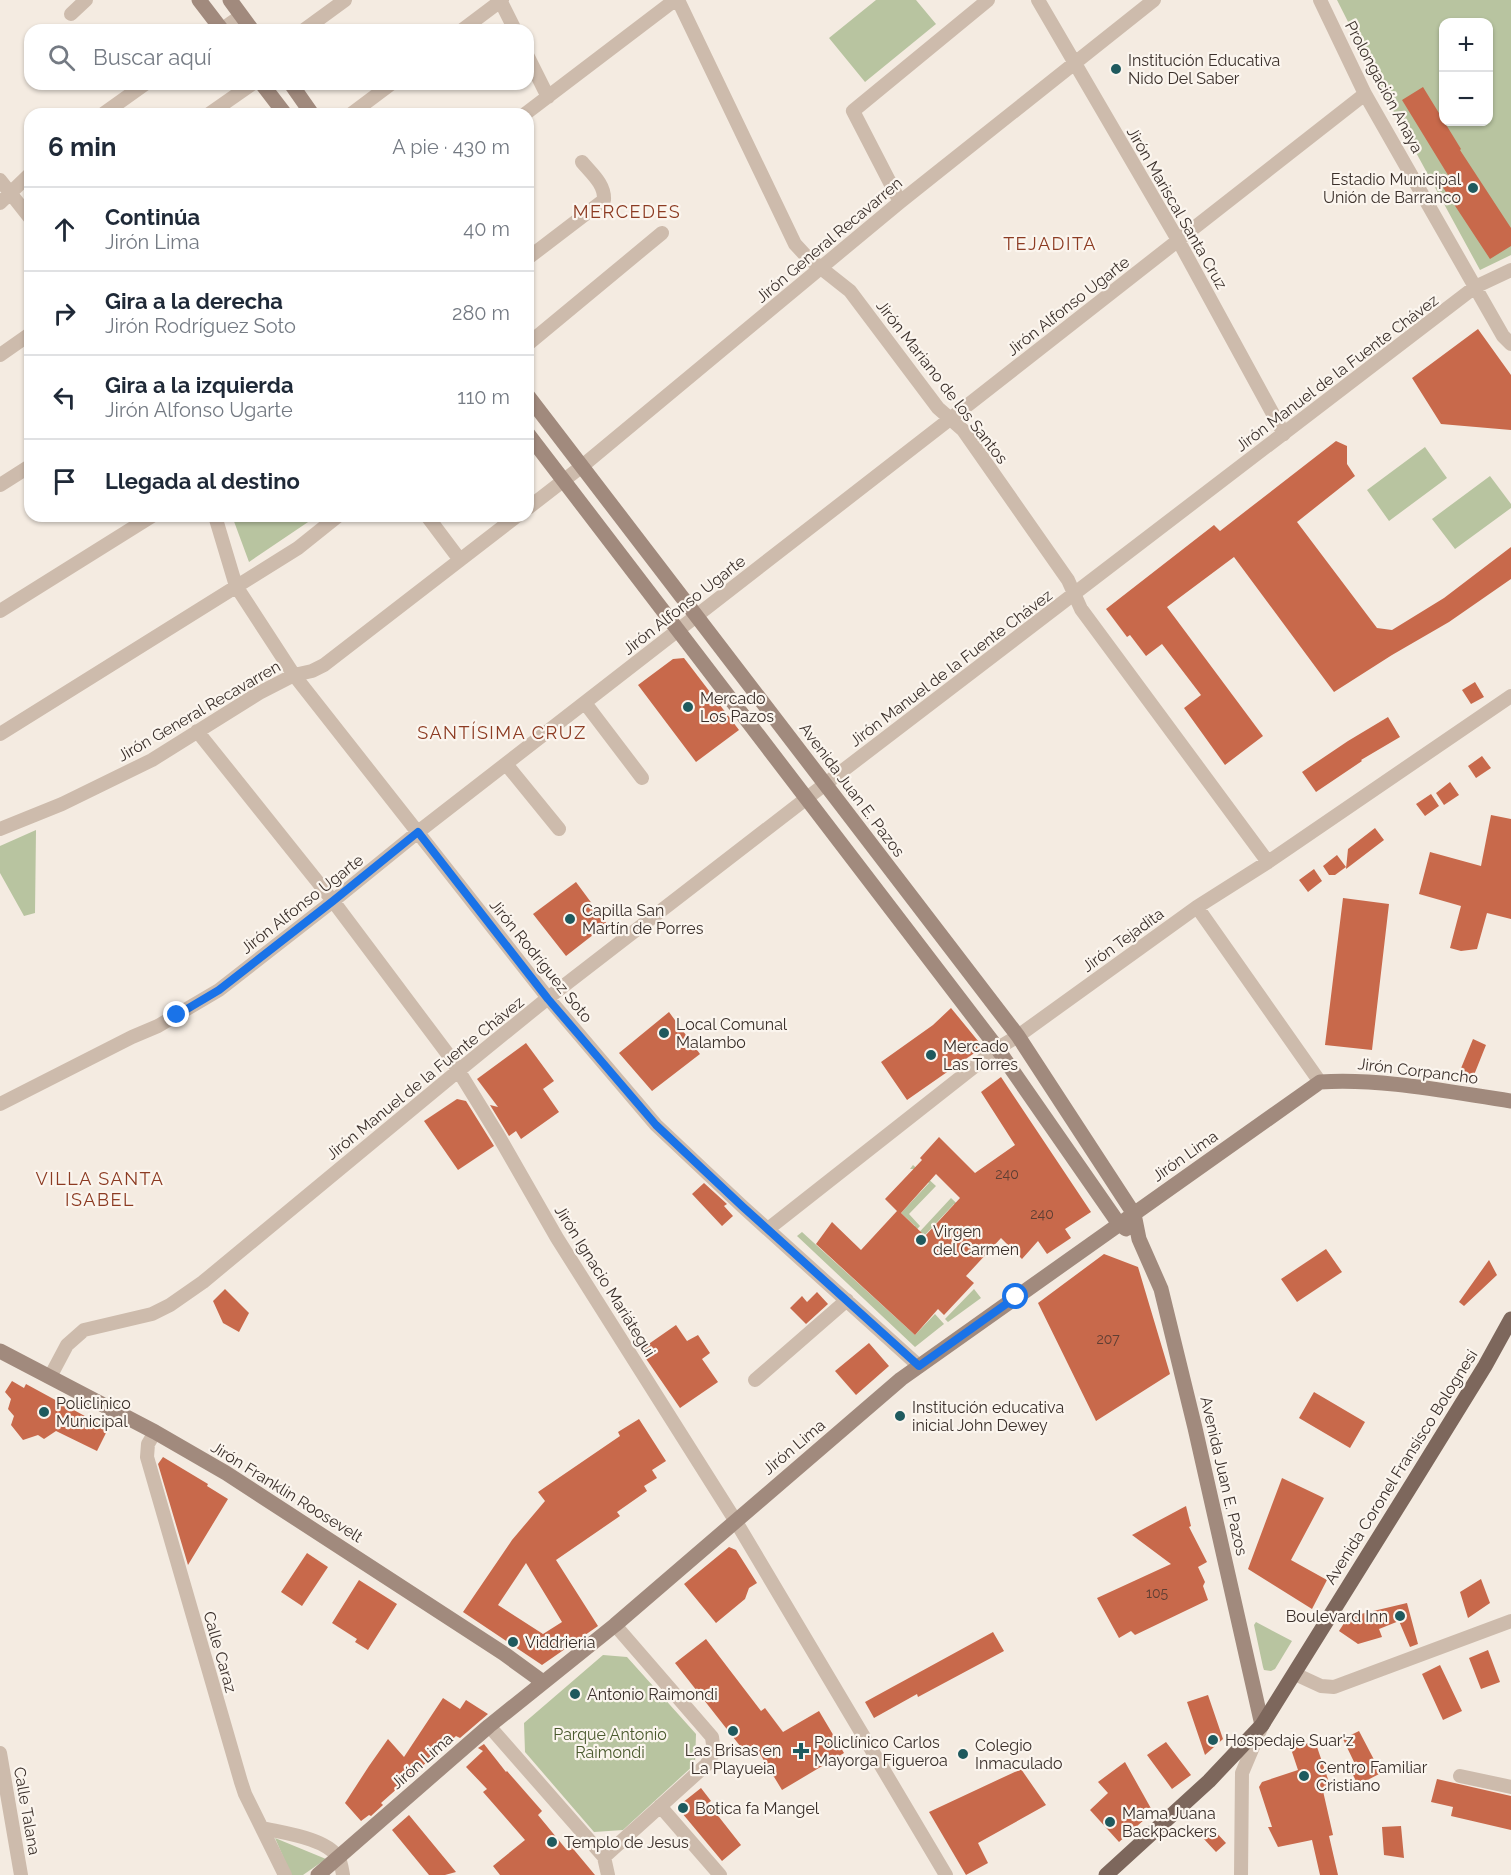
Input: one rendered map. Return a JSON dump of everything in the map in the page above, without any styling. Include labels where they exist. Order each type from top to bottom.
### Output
[{"type":"main road","name":"Avenida Coronel Fransisco Bolognesi","points":[[1106,1875],[1209,1781],[1262,1725],[1461,1406],[1511,1319]]},
{"type":"street","points":[[71,14],[86,0]]},
{"type":"street","points":[[199,0],[217,24]]},
{"type":"street","points":[[230,0],[247,24]]},
{"type":"street","points":[[312,24],[345,0]]},
{"type":"street","points":[[470,24],[501,0],[512,24]]},
{"type":"street","points":[[533,108],[676,0]]},
{"type":"street","name":"Jirón Mariano de los Santos","points":[[676,0],[795,244],[807,257],[849,291],[938,408],[963,430],[1068,580],[1080,609],[1268,862]]},
{"type":"street","points":[[900,201],[853,111],[988,0]]},
{"type":"street","name":"Jirón Mariscal Santa Cruz","points":[[1038,0],[1178,240],[1284,434]]},
{"type":"street","name":"Jirón General Recavarren","points":[[534,503],[581,467],[900,201],[1154,0]]},
{"type":"street","name":"Prolongación Anaya","points":[[1320,0],[1365,94],[1503,336],[1511,344]]},
{"type":"street","points":[[230,24],[241,16]]},
{"type":"street","points":[[534,69],[548,97]]},
{"type":"street","points":[[111,108],[137,90]]},
{"type":"street","points":[[218,108],[243,90]]},
{"type":"street","points":[[267,90],[280,108]]},
{"type":"street","points":[[295,90],[308,108]]},
{"type":"street","points":[[359,108],[382,90]]},
{"type":"street","name":"Jirón Alfonso Ugarte","points":[[0,1104],[158,1026],[219,990],[418,832],[1365,94]]},
{"type":"street","points":[[534,253],[604,200],[602,187],[582,162]]},
{"type":"street","points":[[0,180],[24,210]]},
{"type":"street","points":[[0,203],[24,180]]},
{"type":"street","points":[[534,339],[662,233]]},
{"type":"street","name":"Jirón Manuel de la Fuente Chávez","points":[[50,1377],[67,1345],[84,1330],[152,1314],[195,1288],[548,999],[825,784],[1475,287],[1511,270]]},
{"type":"street","points":[[0,355],[24,338]]},
{"type":"street","name":"Avenida Juan E. Pazos","points":[[534,404],[1018,1036],[1134,1214],[1139,1239],[1161,1289],[1196,1428],[1262,1725]]},
{"type":"street","points":[[534,442],[998,1048],[1119,1224],[1139,1239]]},
{"type":"street","points":[[0,485],[24,470]]},
{"type":"street","points":[[0,611],[142,522]]},
{"type":"street","name":"Jirón Rodríguez Soto","points":[[217,522],[236,586],[294,675],[548,999],[656,1125],[919,1366]]},
{"type":"street","points":[[0,734],[298,548],[330,522]]},
{"type":"street","points":[[432,522],[460,560]]},
{"type":"street","name":"Jirón General Recavarren","points":[[0,829],[62,804],[152,760],[259,693],[294,675],[312,671],[324,665],[509,522]]},
{"type":"street","name":"Jirón Tejadita","points":[[768,1229],[998,1048],[1197,907],[1268,862],[1511,696]]},
{"type":"street","points":[[585,703],[642,778]]},
{"type":"street","name":"Jirón Ignacio Mariátegui","points":[[197,731],[333,901],[450,1057],[553,1231],[735,1520],[946,1875]]},
{"type":"street","points":[[506,764],[559,829]]},
{"type":"street","points":[[1197,907],[1320,1082]]},
{"type":"street","name":"Jirón Corpancho","points":[[1320,1082],[1345,1080],[1511,1101]]},
{"type":"street","name":"Jirón Lima","points":[[318,1875],[489,1726],[615,1625],[901,1379],[1320,1082]]},
{"type":"street","points":[[754,1380],[848,1300]]},
{"type":"street","name":"Jirón Franklin Roosevelt","points":[[0,1351],[155,1432],[226,1473],[503,1653],[543,1682]]},
{"type":"street","name":"Calle Caraz","points":[[155,1432],[148,1444],[147,1457],[245,1794],[285,1875]]},
{"type":"street","points":[[1294,1674],[1321,1686],[1334,1687],[1511,1621]]},
{"type":"street","points":[[604,1857],[706,1765],[714,1752],[712,1737],[615,1625]]},
{"type":"street","points":[[1240,1875],[1242,1773],[1262,1725]]},
{"type":"street","points":[[489,1726],[604,1857],[608,1875]]},
{"type":"street","name":"Calle Talana","points":[[0,1753],[2,1781],[21,1875]]},
{"type":"street","points":[[1460,1776],[1511,1787]]},
{"type":"street","points":[[660,1806],[720,1875]]},
{"type":"street","points":[[262,1828],[319,1842],[339,1857],[343,1875]]},
{"type":"green space","points":[[876,0],[916,0],[936,24],[865,82],[829,38]]},
{"type":"green space","name":"Estadio Municipal Unión de Barranco","points":[[1337,0],[1511,0],[1511,255],[1480,270],[1389,103]]},
{"type":"green space","points":[[1425,447],[1447,478],[1389,521],[1367,490]]},
{"type":"green space","points":[[1490,476],[1511,504],[1511,508],[1455,549],[1432,519]]},
{"type":"green space","points":[[234,522],[308,522],[249,562]]},
{"type":"green space","points":[[36,830],[35,913],[24,916],[0,873],[0,846]]},
{"type":"green space","points":[[913,1165],[936,1186],[909,1214],[920,1226],[894,1254],[887,1256],[915,1226],[901,1213],[929,1183],[910,1169]]},
{"type":"green space","points":[[951,1198],[972,1218],[968,1218],[954,1204],[925,1235],[933,1243],[912,1240]]},
{"type":"green space","points":[[802,1232],[915,1335],[935,1314],[944,1324],[915,1347],[797,1236]]},
{"type":"green space","points":[[974,1289],[981,1298],[948,1322],[945,1319]]},
{"type":"green space","points":[[1256,1622],[1292,1641],[1275,1669],[1271,1671],[1264,1670],[1263,1667],[1254,1625]]},
{"type":"green space","name":"Parque Antonio Raimondi","points":[[603,1655],[627,1657],[696,1734],[695,1764],[623,1830],[594,1832],[525,1752],[524,1723]]},
{"type":"green space","points":[[275,1838],[326,1859],[303,1875],[291,1875]]},
{"type":"building","points":[[1423,87],[1439,113],[1439,126],[1447,126],[1511,228],[1511,246],[1490,259],[1442,186],[1451,180],[1402,100]]},
{"type":"building","points":[[1478,329],[1511,375],[1511,430],[1441,424],[1412,378]]},
{"type":"building","points":[[1336,441],[1347,446],[1347,464],[1355,476],[1297,522],[1377,628],[1392,630],[1444,598],[1511,547],[1511,579],[1449,622],[1334,692],[1234,557],[1167,607],[1263,736],[1225,765],[1184,708],[1201,695],[1162,644],[1146,656],[1130,635],[1127,637],[1106,609],[1214,525],[1220,531]]},
{"type":"building","name":"Mercado Los Pazos","points":[[684,658],[739,730],[696,762],[638,685],[673,659]]},
{"type":"building","points":[[1475,682],[1484,697],[1471,704],[1462,690]]},
{"type":"building","points":[[1388,717],[1400,737],[1361,760],[1316,792],[1302,772]]},
{"type":"building","points":[[1482,756],[1491,768],[1476,778],[1468,766]]},
{"type":"building","points":[[1450,782],[1459,795],[1444,805],[1436,793]]},
{"type":"building","points":[[1431,794],[1439,806],[1425,816],[1416,804]]},
{"type":"building","points":[[1491,815],[1511,819],[1511,919],[1487,913],[1477,949],[1461,951],[1450,948],[1461,906],[1419,894],[1430,852],[1481,866]]},
{"type":"building","points":[[1375,828],[1384,840],[1346,869],[1348,849]]},
{"type":"building","points":[[1337,855],[1346,867],[1335,875],[1329,875],[1323,866]]},
{"type":"building","points":[[1314,869],[1322,881],[1308,892],[1299,880]]},
{"type":"building","name":"Capilla San Martín de Porres","points":[[576,882],[607,924],[566,956],[533,914]]},
{"type":"building","points":[[1343,898],[1389,904],[1372,1050],[1325,1045]]},
{"type":"building","name":"Mercado Las Torres","points":[[951,1008],[983,1047],[907,1100],[881,1062],[933,1025]]},
{"type":"building","name":"Local Comunal Malambo","points":[[669,1012],[700,1054],[652,1091],[619,1053]]},
{"type":"building","points":[[1473,1039],[1486,1045],[1472,1080],[1457,1078]]},
{"type":"building","points":[[526,1043],[554,1081],[543,1089],[559,1112],[521,1139],[516,1131],[509,1136],[490,1105],[498,1107],[477,1079]]},
{"type":"building","points":[[1001,1077],[1091,1212],[1065,1229],[1071,1238],[1047,1254],[1038,1241],[1022,1259],[1001,1238],[966,1276],[974,1283],[944,1315],[938,1309],[915,1335],[816,1244],[832,1222],[861,1250],[897,1211],[885,1199],[922,1160],[920,1158],[939,1137],[975,1173],[1015,1145],[981,1092]],"holes":[[[936,1174],[960,1198],[925,1236],[901,1213]]]},
{"type":"building","points":[[457,1099],[466,1101],[494,1146],[458,1170],[424,1121]]},
{"type":"building","points":[[704,1183],[727,1204],[724,1206],[733,1216],[722,1226],[692,1194]]},
{"type":"building","points":[[1326,1249],[1342,1272],[1297,1302],[1281,1279]]},
{"type":"building","points":[[1104,1254],[1138,1267],[1170,1374],[1096,1421],[1038,1303]]},
{"type":"building","points":[[1489,1260],[1497,1275],[1464,1306],[1459,1302]]},
{"type":"building","points":[[225,1289],[249,1313],[239,1332],[223,1323],[213,1301]]},
{"type":"building","points":[[817,1292],[828,1304],[806,1324],[790,1308],[802,1296],[807,1302]]},
{"type":"building","points":[[676,1325],[687,1341],[698,1335],[710,1353],[702,1359],[718,1382],[680,1408],[640,1350]]},
{"type":"building","points":[[869,1343],[889,1366],[856,1395],[835,1371]]},
{"type":"building","name":"Policlinico Municipal","points":[[12,1381],[24,1388],[26,1384],[105,1427],[107,1431],[97,1451],[56,1431],[44,1439],[38,1435],[23,1440],[11,1425],[14,1416],[8,1409],[11,1399],[5,1392]]},
{"type":"building","points":[[1314,1392],[1365,1422],[1350,1448],[1299,1418]]},
{"type":"building","points":[[639,1419],[666,1461],[652,1470],[657,1478],[644,1486],[647,1491],[617,1512],[620,1516],[556,1560],[598,1626],[542,1665],[463,1612],[512,1540],[545,1501],[538,1492],[620,1436],[618,1432]],"holes":[[[526,1563],[562,1622],[543,1634],[498,1605]]]},
{"type":"building","points":[[163,1457],[228,1499],[188,1565],[158,1464]]},
{"type":"building","points":[[1282,1478],[1324,1498],[1291,1560],[1327,1580],[1312,1609],[1248,1569]]},
{"type":"building","points":[[1186,1506],[1191,1526],[1189,1527],[1207,1562],[1198,1567],[1205,1582],[1203,1586],[1208,1600],[1135,1635],[1131,1631],[1119,1638],[1097,1598],[1171,1564],[1132,1535]]},
{"type":"building","points":[[729,1547],[736,1550],[757,1583],[749,1588],[745,1599],[716,1623],[684,1584]]},
{"type":"building","points":[[307,1553],[328,1567],[302,1606],[281,1592]]},
{"type":"building","points":[[1481,1579],[1490,1603],[1468,1618],[1460,1592]]},
{"type":"building","points":[[359,1580],[397,1604],[368,1650],[355,1642],[357,1639],[332,1623]]},
{"type":"building","points":[[1407,1603],[1418,1644],[1410,1647],[1399,1621],[1379,1629],[1382,1637],[1358,1644],[1339,1631],[1348,1617]]},
{"type":"building","points":[[993,1632],[1004,1651],[874,1718],[865,1702]]},
{"type":"building","points":[[706,1639],[761,1711],[765,1708],[783,1732],[819,1711],[844,1753],[782,1790],[754,1744],[744,1751],[675,1663]]},
{"type":"building","points":[[1488,1650],[1500,1682],[1481,1689],[1469,1658]]},
{"type":"building","points":[[1440,1665],[1462,1711],[1443,1720],[1422,1674]]},
{"type":"building","points":[[1208,1695],[1223,1739],[1205,1755],[1187,1702]]},
{"type":"building","points":[[443,1698],[460,1709],[466,1700],[488,1714],[460,1738],[456,1736],[381,1803],[383,1805],[371,1816],[361,1821],[345,1803],[369,1766],[388,1739],[404,1757]]},
{"type":"building","points":[[1359,1731],[1381,1773],[1358,1785],[1349,1767],[1355,1764],[1343,1739]]},
{"type":"building","points":[[1315,1741],[1331,1788],[1323,1791],[1333,1835],[1329,1836],[1338,1875],[1320,1875],[1312,1840],[1278,1847],[1268,1827],[1272,1827],[1259,1787],[1262,1782],[1298,1770],[1292,1752],[1296,1747]]},
{"type":"building","points":[[1166,1742],[1191,1775],[1172,1789],[1147,1755]]},
{"type":"building","points":[[484,1744],[542,1811],[538,1815],[566,1849],[570,1845],[595,1875],[500,1875],[493,1866],[525,1840],[483,1792],[487,1789],[466,1767],[483,1751],[478,1748]]},
{"type":"building","points":[[1125,1762],[1153,1812],[1119,1842],[1090,1810],[1108,1793],[1098,1782]]},
{"type":"building","points":[[1021,1769],[1046,1805],[978,1843],[988,1863],[966,1875],[929,1812]]},
{"type":"building","points":[[1437,1779],[1511,1796],[1511,1830],[1451,1816],[1453,1807],[1431,1802]]},
{"type":"building","points":[[701,1788],[711,1801],[708,1803],[741,1845],[722,1861],[677,1807]]},
{"type":"building","points":[[409,1815],[456,1872],[429,1875],[392,1830]]},
{"type":"building","points":[[1401,1826],[1404,1858],[1384,1855],[1382,1827]]},
{"type":"building","points":[[1213,1829],[1226,1843],[1216,1852],[1203,1838]]},
{"type":"place","name":"Institución Educativa Nido Del Saber","points":[[1116,69]]},
{"type":"place","name":"Estadio Municipal Unión de Barranco","points":[[1473,188]]},
{"type":"place","name":"Mercado Los Pazos","points":[[688,707]]},
{"type":"place","name":"Capilla San Martín de Porres","points":[[570,919]]},
{"type":"place","name":"Local Comunal Malambo","points":[[664,1033]]},
{"type":"place","name":"Mercado Las Torres","points":[[931,1055]]},
{"type":"place","name":"Virgen del Carmen","points":[[921,1240]]},
{"type":"place","name":"Policlinico Municipal","points":[[44,1412]]},
{"type":"place","name":"Institución educativa inicial John Dewey","points":[[900,1416]]},
{"type":"place","name":"Boulevard Inn","points":[[1400,1616]]},
{"type":"place","name":"Viddrieria","points":[[513,1642]]},
{"type":"place","name":"Antonio Raimondi","points":[[575,1694]]},
{"type":"place","name":"Las Brisas en La Playueia","points":[[733,1731]]},
{"type":"place","name":"Hospedaje Suar'z","points":[[1213,1740]]},
{"type":"place","name":"Policlínico Carlos Mayorga Figueroa","points":[[801,1751]]},
{"type":"place","name":"Colegio Inmaculado","points":[[963,1754]]},
{"type":"place","name":"Centro Familiar Cristiano","points":[[1304,1776]]},
{"type":"place","name":"Botica fa Mangel","points":[[683,1808]]},
{"type":"place","name":"Mama Juana Backpackers","points":[[1110,1822]]},
{"type":"place","name":"Templo de Jesus","points":[[552,1842]]},
{"type":"district","name":"MERCEDES","points":[[627,211]]},
{"type":"district","name":"TEJADITA","points":[[1050,243]]},
{"type":"district","name":"SANTÍSIMA CRUZ","points":[[502,732]]},
{"type":"district","name":"VILLA SANTA ISABEL","points":[[100,1188]]},
{"type":"route","points":[[177,1015],[219,990],[418,832],[548,999],[656,1125],[919,1366],[1016,1297]]}]
